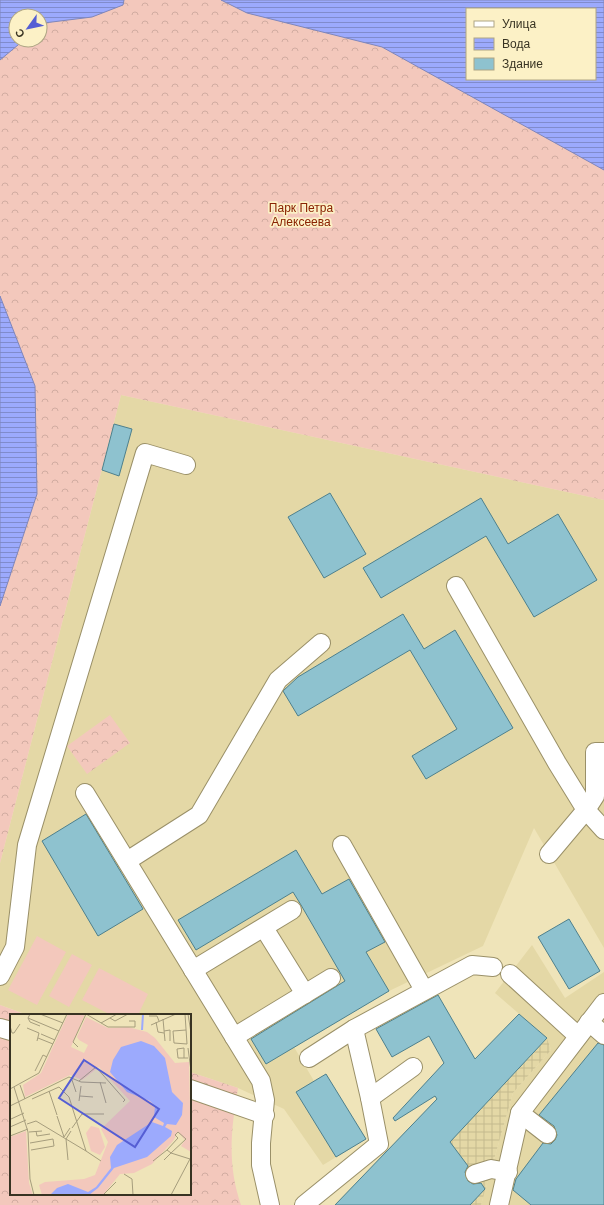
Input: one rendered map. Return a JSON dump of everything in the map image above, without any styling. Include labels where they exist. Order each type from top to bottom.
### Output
[{"type":"lane","points":[[0,976],[15,947],[27,844],[145,453],[186,465]]},
{"type":"lane","points":[[456,586],[557,763],[586,810],[604,830]]},
{"type":"lane","points":[[127,861],[199,815],[278,680],[321,643]]},
{"type":"lane","points":[[549,854],[586,810],[595,796],[595,752],[604,752]]},
{"type":"lane","points":[[85,793],[261,1081],[265,1107],[261,1143],[261,1165],[270,1205]]},
{"type":"lane","points":[[342,845],[424,990]]},
{"type":"lane","points":[[193,970],[292,910]]},
{"type":"lane","points":[[264,928],[305,994]]},
{"type":"lane","points":[[309,1058],[354,1029],[472,965],[493,967]]},
{"type":"lane","points":[[510,974],[584,1029],[604,1035]]},
{"type":"lane","points":[[234,1037],[331,978]]},
{"type":"lane","points":[[499,1205],[508,1172],[520,1113],[604,1003]]},
{"type":"lane","points":[[0,1028],[10,1031]]},
{"type":"lane","points":[[304,1205],[379,1144],[354,1029]]},
{"type":"lane","points":[[370,1098],[413,1067]]},
{"type":"lane","points":[[191,1089],[265,1107]]},
{"type":"lane","points":[[520,1113],[547,1134]]},
{"type":"lane","points":[[475,1174],[491,1169],[508,1172]]},
{"type":"shaded area","points":[[121,395],[604,500],[604,948],[534,828],[483,946],[389,991],[294,1047],[314,1081],[326,1074],[366,1139],[323,1165],[284,1109],[238,1088],[191,1072],[191,1014],[25,1014],[0,1005],[0,863]]},
{"type":"shaded area","points":[[532,945],[565,998],[604,972],[604,1205],[481,1205],[513,1093],[551,1050],[547,1038],[495,993]]},
{"type":"shaded area","points":[[519,1014],[547,1038],[551,1050],[513,1093],[481,1205],[335,1205]]},
{"type":"green space","name":"Парк Петра Алексеева","points":[[0,0],[604,0],[604,500],[121,395],[0,863]]},
{"type":"green space","points":[[110,715],[130,743],[87,774],[67,746]]},
{"type":"green space","points":[[37,936],[66,952],[37,1005],[8,990]]},
{"type":"green space","points":[[72,954],[92,965],[69,1007],[49,996]]},
{"type":"green space","points":[[99,968],[148,994],[138,1014],[109,1014],[82,1000]]},
{"type":"green space","points":[[0,1005],[24,1014],[10,1014],[10,1195],[191,1195],[191,1072],[238,1088],[232,1133],[232,1161],[241,1205],[0,1205]]},
{"type":"water","points":[[0,0],[124,0],[123,5],[92,17],[48,22],[48,8],[8,8],[8,48],[14,48],[0,60]]},
{"type":"water","points":[[221,0],[604,0],[604,170],[382,47],[247,13]]},
{"type":"water","points":[[0,296],[35,386],[37,494],[0,606]]},
{"type":"building","points":[[114,424],[132,429],[119,476],[102,470]]},
{"type":"building","points":[[330,493],[366,554],[324,578],[288,517]]},
{"type":"building","points":[[481,498],[508,544],[558,514],[597,580],[534,617],[486,536],[381,598],[363,568]]},
{"type":"building","points":[[403,614],[424,649],[455,630],[513,728],[426,779],[412,756],[457,729],[410,650],[298,716],[283,691],[298,677]]},
{"type":"building","points":[[86,814],[143,909],[98,936],[42,841]]},
{"type":"building","points":[[296,850],[322,894],[349,879],[385,942],[366,952],[389,991],[266,1064],[251,1039],[345,981],[301,905],[293,892],[196,950],[178,920]]},
{"type":"building","points":[[569,919],[600,971],[569,989],[538,937]]},
{"type":"building","points":[[438,995],[475,1059],[519,1014],[547,1038],[450,1142],[468,1166],[465,1172],[468,1181],[473,1184],[481,1183],[485,1189],[470,1205],[335,1205],[437,1099],[435,1096],[395,1121],[393,1118],[444,1063],[429,1036],[392,1057],[376,1029]]},
{"type":"building","points":[[598,1043],[604,1045],[604,1205],[531,1205],[513,1190],[516,1179],[543,1143],[551,1144],[557,1135],[554,1126],[539,1115]]},
{"type":"building","points":[[326,1074],[366,1139],[336,1157],[296,1092]]}]
